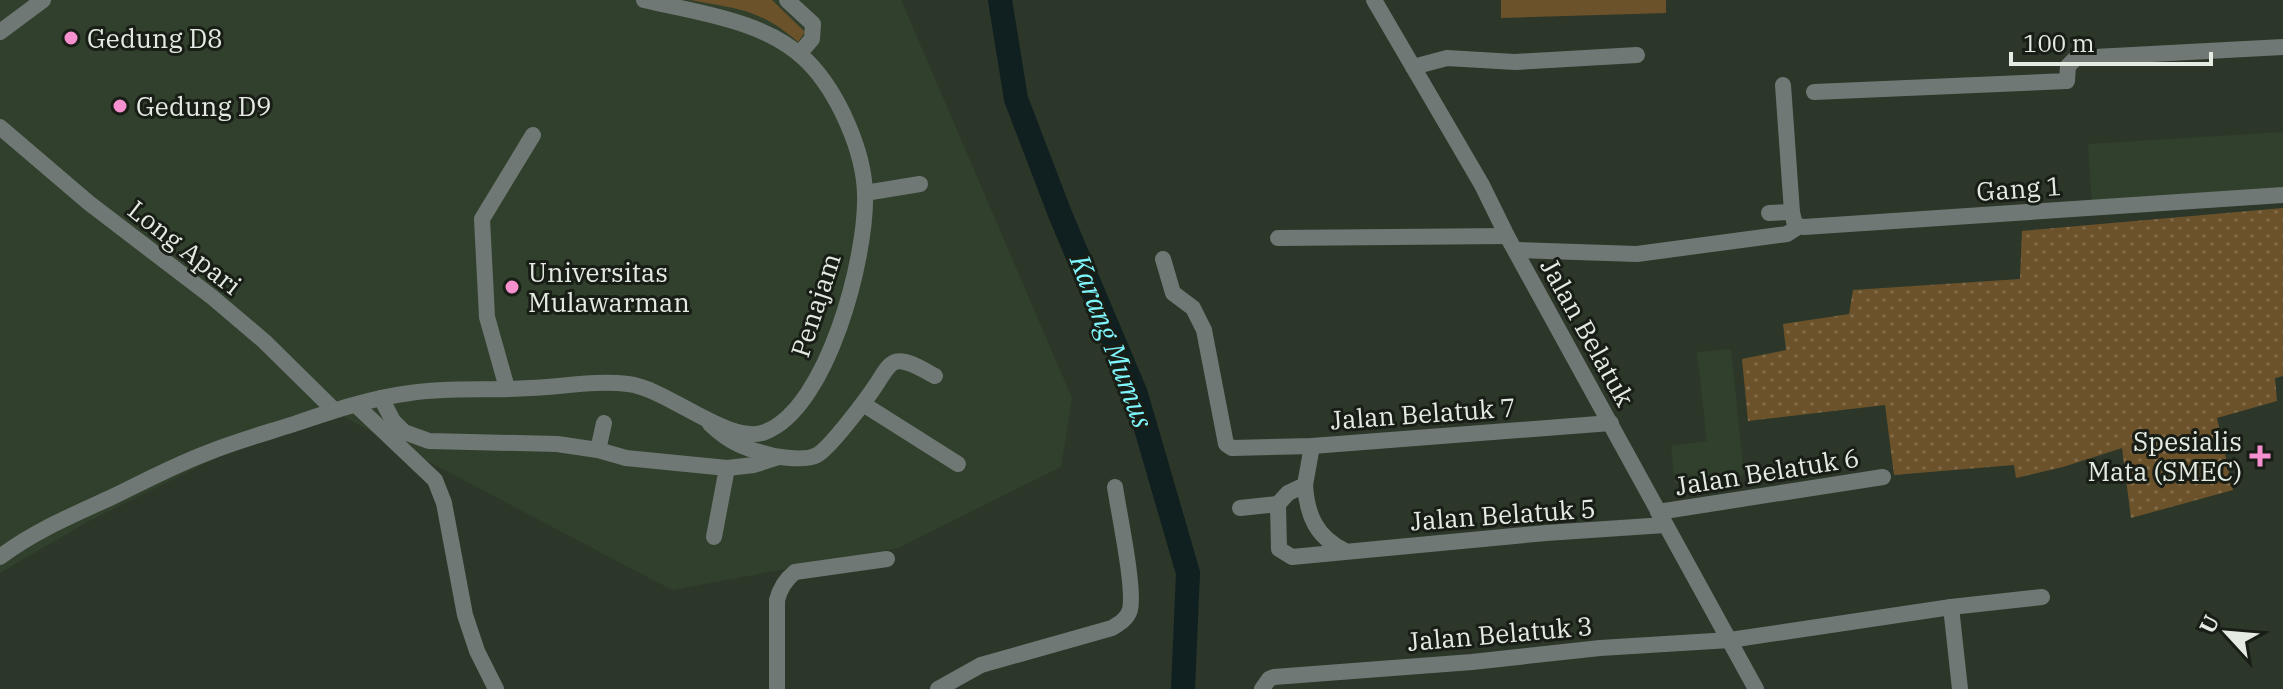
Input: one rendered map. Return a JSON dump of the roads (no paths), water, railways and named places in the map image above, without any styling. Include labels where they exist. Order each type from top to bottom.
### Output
[{"type":"street","points":[[0,32],[43,0]]},
{"type":"street","name":"Penajam","points":[[0,557],[19,542],[50,526],[207,453],[334,410],[381,398],[429,390],[611,382],[650,388],[707,421],[743,433],[761,434],[779,424],[803,400],[821,369],[839,327],[862,235],[865,193],[853,138],[809,63],[799,54],[734,21],[644,0]]},
{"type":"street","points":[[787,0],[813,24],[812,39],[799,54]]},
{"type":"street","name":"Jalan Belatuk","points":[[1374,0],[1482,185],[1756,689]]},
{"type":"street","points":[[1814,92],[2067,81],[2068,66],[2076,58],[2283,47]]},
{"type":"street","points":[[1413,67],[1447,58],[1515,62],[1637,55]]},
{"type":"street","points":[[1278,238],[1512,243],[1609,255],[1654,253],[1787,234],[1795,219],[1783,85]]},
{"type":"street","name":"Long Apari","points":[[0,127],[89,203],[264,341],[334,410]]},
{"type":"street","points":[[507,388],[487,317],[482,219],[533,135]]},
{"type":"street","points":[[865,193],[920,184]]},
{"type":"street","name":"Gang 1","points":[[1769,213],[1795,219],[2283,195]]},
{"type":"street","name":"Jalan Belatuk 7","points":[[1163,259],[1173,293],[1193,308],[1204,330],[1226,444],[1239,449],[1611,423]]},
{"type":"street","points":[[707,421],[726,439],[748,449],[780,457],[808,458],[819,454],[896,361],[935,376]]},
{"type":"street","points":[[381,398],[393,421],[404,432],[429,441],[557,444],[626,458],[727,468],[754,465],[780,457]]},
{"type":"street","points":[[863,404],[958,464]]},
{"type":"street","points":[[356,405],[435,480],[444,503],[465,615],[477,651],[496,689]]},
{"type":"street","points":[[598,450],[604,423]]},
{"type":"street","points":[[1312,446],[1305,485],[1309,516],[1324,539],[1345,551]]},
{"type":"street","points":[[714,537],[727,468]]},
{"type":"street","name":"Jalan Belatuk 6","points":[[1662,518],[1883,477]]},
{"type":"street","points":[[1240,508],[1278,504],[1288,493],[1305,485]]},
{"type":"street","points":[[938,689],[981,665],[1112,628],[1125,620],[1130,609],[1130,586],[1115,487]]},
{"type":"street","name":"Jalan Belatuk 5","points":[[1278,504],[1279,549],[1292,557],[1662,518]]},
{"type":"street","points":[[777,689],[777,600],[779,590],[788,578],[795,572],[887,559]]},
{"type":"street","name":"Jalan Belatuk 3","points":[[1268,683],[1600,648],[1730,640],[1951,607],[2042,597]]},
{"type":"street","points":[[1951,607],[1960,689]]},
{"type":"waterway","name":"Karang Mumus","points":[[1000,0],[1016,99],[1060,214],[1136,394],[1188,573],[1183,689]]},
{"type":"place","name":"Gedung D8","points":[[71,38]]},
{"type":"place","name":"Gedung D9","points":[[120,106]]},
{"type":"place","name":"Universitas Mulawarman","points":[[512,287]]},
{"type":"place","name":"Spesialis Mata (SMEC)","points":[[2260,456]]}]
